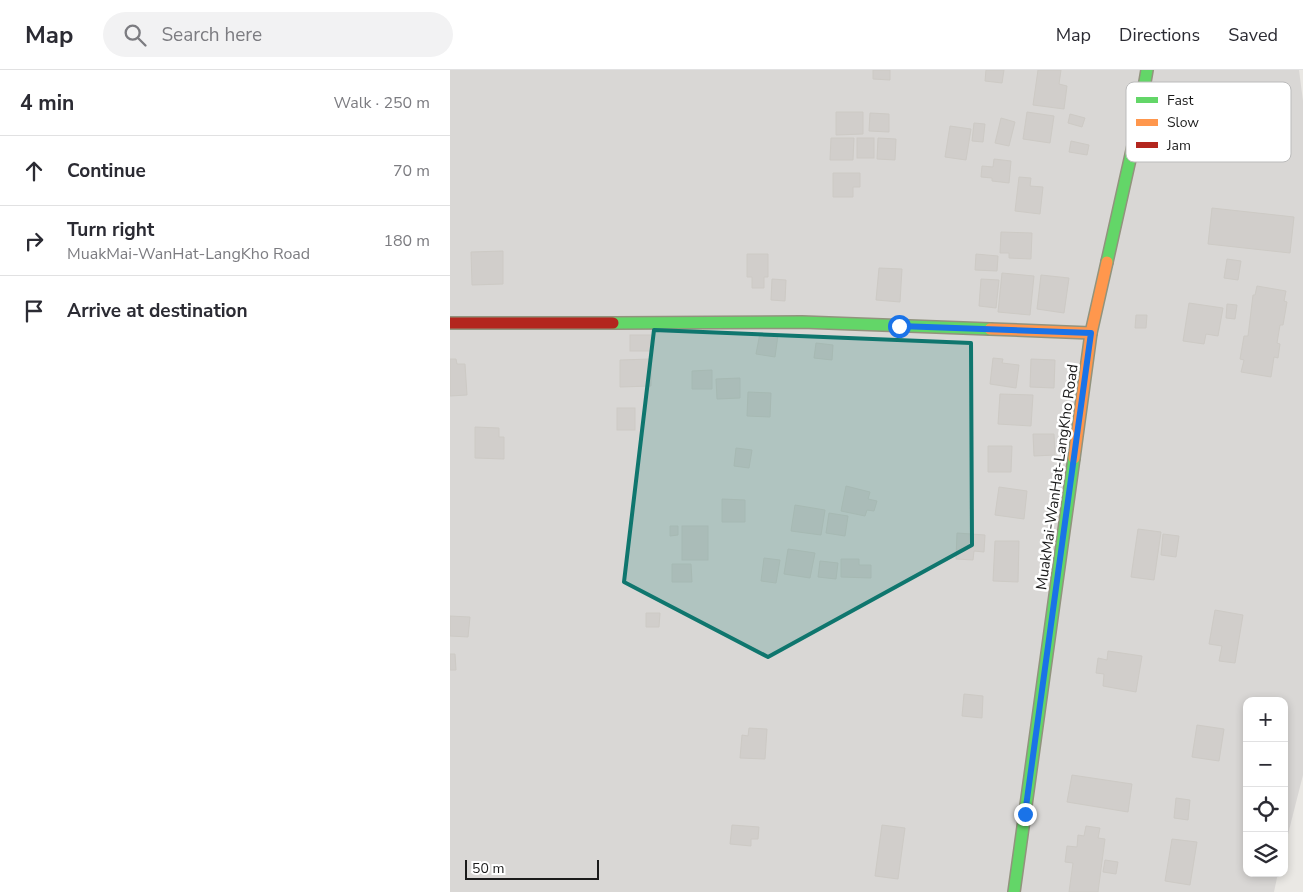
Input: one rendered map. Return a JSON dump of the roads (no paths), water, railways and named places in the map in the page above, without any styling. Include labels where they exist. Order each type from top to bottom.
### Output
[{"type":"main road","name":"MuakMai-WanHat-LangKho Road","points":[[1014,892],[1091,333],[1129,162]]},
{"type":"main road","points":[[450,323],[802,322],[1091,333]]}]
